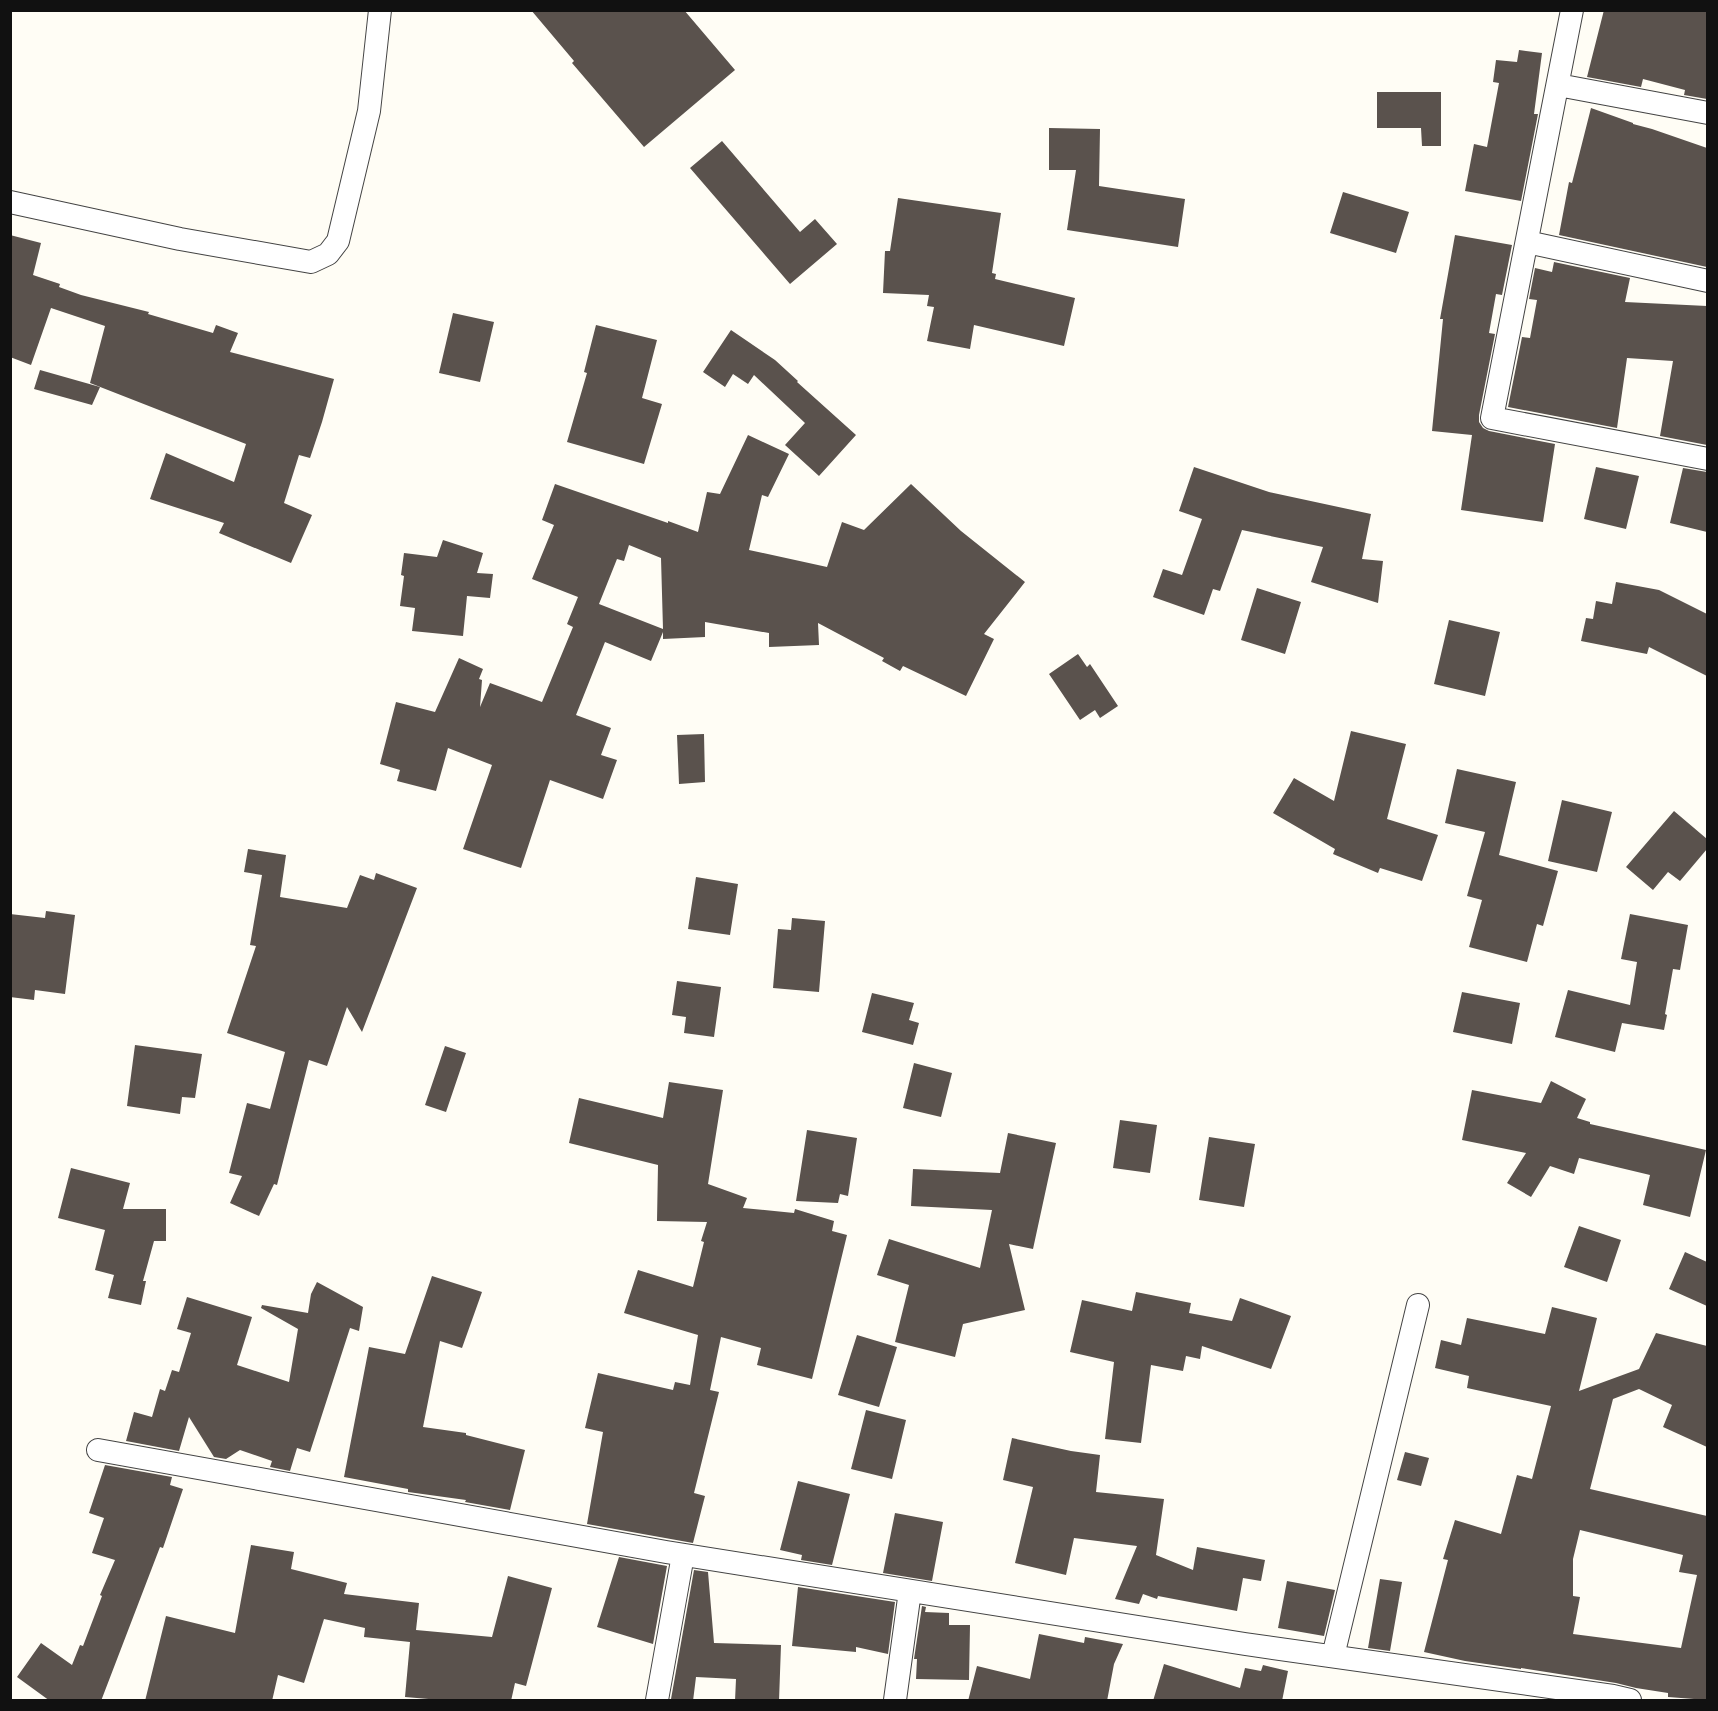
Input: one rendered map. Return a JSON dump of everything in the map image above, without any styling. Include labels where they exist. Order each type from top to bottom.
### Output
[{"type":"street","points":[[10,202],[180,239],[311,262],[328,254],[338,241],[369,111],[380,10]]},
{"type":"street","points":[[1572,10],[1492,418],[1707,459]]},
{"type":"street","points":[[1558,85],[1707,113]]},
{"type":"street","points":[[1527,242],[1707,281]]},
{"type":"street","points":[[1333,1656],[1418,1305]]},
{"type":"street","points":[[98,1450],[683,1555],[1333,1656],[1613,1696],[1630,1701]]},
{"type":"street","points":[[657,1701],[683,1555]]},
{"type":"street","points":[[895,1701],[910,1590]]},
{"type":"building","points":[[531,10],[684,10],[735,70],[644,147],[572,63],[574,61]]},
{"type":"building","points":[[1604,10],[1707,10],[1707,99],[1684,95],[1685,90],[1643,79],[1641,87],[1587,77]]},
{"type":"building","points":[[1519,50],[1542,53],[1534,114],[1538,114],[1521,201],[1465,191],[1474,144],[1487,147],[1499,83],[1493,82],[1496,60],[1517,62]]},
{"type":"building","points":[[1377,92],[1441,92],[1441,146],[1422,146],[1421,128],[1377,128]]},
{"type":"building","points":[[1591,108],[1707,148],[1707,267],[1559,235],[1569,182],[1572,183]]},
{"type":"building","points":[[1049,128],[1100,129],[1099,186],[1185,199],[1178,247],[1067,230],[1076,170],[1049,170]]},
{"type":"building","points":[[722,141],[800,232],[815,219],[837,244],[790,284],[690,168]]},
{"type":"building","points":[[1343,192],[1409,212],[1396,253],[1330,233]]},
{"type":"building","points":[[898,198],[1001,213],[992,273],[996,274],[995,279],[1075,298],[1064,346],[974,325],[970,349],[927,341],[934,307],[927,306],[929,295],[883,293],[885,251],[890,251]]},
{"type":"building","points":[[10,235],[41,243],[33,275],[60,284],[59,287],[81,295],[149,312],[148,314],[213,333],[216,325],[238,333],[230,352],[334,379],[310,458],[299,455],[284,503],[312,515],[291,563],[219,533],[224,523],[150,499],[166,453],[234,482],[246,444],[90,383],[105,326],[51,308],[31,365],[10,357]]},
{"type":"building","points":[[1455,235],[1512,245],[1502,295],[1496,294],[1489,333],[1495,334],[1479,422],[1489,431],[1555,444],[1543,522],[1461,510],[1472,435],[1432,431],[1443,319],[1440,319]]},
{"type":"building","points":[[1554,262],[1630,278],[1625,302],[1707,306],[1707,445],[1660,436],[1673,361],[1627,358],[1617,428],[1508,407],[1522,337],[1530,338],[1537,300],[1529,299],[1535,268],[1552,272]]},
{"type":"building","points":[[453,313],[494,322],[480,382],[439,373]]},
{"type":"building","points":[[596,325],[657,340],[642,398],[662,404],[644,464],[567,442],[587,373],[584,372]]},
{"type":"building","points":[[731,330],[775,360],[856,435],[819,476],[785,445],[805,423],[754,375],[748,384],[733,374],[725,387],[703,372]]},
{"type":"building","points":[[40,370],[100,387],[92,405],[34,389]]},
{"type":"building","points":[[748,435],[789,454],[768,497],[762,495],[749,550],[827,567],[842,522],[864,530],[911,484],[961,531],[1025,582],[984,634],[994,639],[966,696],[903,666],[900,671],[882,661],[884,658],[818,623],[819,645],[769,647],[769,633],[705,622],[705,637],[663,639],[663,632],[651,661],[605,642],[576,715],[611,728],[601,755],[617,760],[603,799],[550,780],[521,868],[463,849],[492,765],[448,748],[436,791],[397,781],[400,770],[380,764],[396,702],[435,712],[459,658],[483,669],[479,679],[482,680],[480,707],[490,683],[542,702],[573,627],[567,624],[578,597],[532,579],[554,525],[542,520],[555,484],[698,532],[707,492],[720,494]],"holes":[[[629,545],[661,558],[663,629],[599,604],[617,559],[624,561]]]},
{"type":"building","points":[[1194,467],[1269,492],[1371,514],[1362,559],[1383,561],[1378,603],[1311,582],[1323,547],[1242,530],[1220,591],[1213,589],[1204,615],[1153,597],[1163,569],[1182,575],[1202,519],[1179,511]]},
{"type":"building","points":[[1596,467],[1639,476],[1626,529],[1584,519]]},
{"type":"building","points":[[1683,468],[1707,472],[1707,532],[1670,523]]},
{"type":"building","points":[[443,540],[483,553],[477,573],[493,574],[490,598],[467,596],[463,636],[412,631],[415,608],[400,606],[404,553],[437,557]]},
{"type":"building","points":[[1616,582],[1659,590],[1707,614],[1707,676],[1649,647],[1647,654],[1581,641],[1586,618],[1593,619],[1596,601],[1612,604]]},
{"type":"building","points":[[1257,588],[1301,602],[1285,654],[1241,640]]},
{"type":"building","points":[[1449,620],[1500,632],[1485,696],[1434,684]]},
{"type":"building","points":[[1078,654],[1087,667],[1090,664],[1118,706],[1100,718],[1095,710],[1080,720],[1049,674]]},
{"type":"building","points":[[1351,731],[1406,744],[1387,819],[1438,835],[1422,881],[1380,868],[1378,873],[1333,854],[1335,849],[1273,813],[1294,778],[1334,801]]},
{"type":"building","points":[[704,734],[705,782],[679,784],[677,735]]},
{"type":"building","points":[[1457,769],[1516,782],[1499,855],[1558,871],[1543,926],[1537,924],[1527,962],[1469,947],[1482,900],[1467,896],[1485,832],[1445,823]]},
{"type":"building","points":[[1562,800],[1612,812],[1597,872],[1548,861]]},
{"type":"building","points":[[1674,811],[1707,839],[1707,849],[1680,881],[1668,872],[1653,890],[1626,867]]},
{"type":"building","points":[[248,849],[286,855],[280,897],[347,908],[360,875],[374,880],[376,873],[417,888],[362,1032],[347,1007],[327,1066],[309,1060],[277,1185],[274,1184],[259,1216],[230,1203],[242,1176],[229,1173],[247,1103],[270,1109],[285,1052],[227,1033],[256,946],[250,945],[262,875],[244,872]]},
{"type":"building","points":[[696,877],[738,884],[730,935],[688,929]]},
{"type":"building","points":[[46,911],[75,915],[65,994],[35,990],[34,1000],[10,997],[10,914],[45,918]]},
{"type":"building","points":[[1630,914],[1688,925],[1680,970],[1673,969],[1664,1030],[1622,1023],[1615,1052],[1555,1037],[1568,990],[1630,1005],[1637,962],[1621,959]]},
{"type":"building","points":[[792,918],[825,921],[819,992],[773,988],[778,929],[791,930]]},
{"type":"building","points":[[677,981],[721,987],[714,1037],[684,1033],[686,1017],[672,1015]]},
{"type":"building","points":[[1462,992],[1520,1003],[1512,1044],[1453,1032]]},
{"type":"building","points":[[872,993],[914,1003],[909,1020],[919,1023],[913,1045],[862,1032]]},
{"type":"building","points":[[135,1045],[202,1054],[195,1098],[182,1097],[180,1114],[127,1106]]},
{"type":"building","points":[[445,1046],[466,1053],[446,1112],[425,1105]]},
{"type":"building","points":[[914,1063],[952,1073],[941,1117],[903,1108]]},
{"type":"building","points":[[1551,1081],[1586,1099],[1577,1118],[1590,1122],[1590,1124],[1706,1150],[1690,1217],[1643,1205],[1650,1175],[1579,1158],[1574,1174],[1550,1166],[1531,1197],[1507,1183],[1526,1153],[1462,1140],[1472,1090],[1541,1103]]},
{"type":"building","points":[[669,1082],[723,1090],[708,1184],[747,1198],[743,1208],[794,1213],[795,1209],[834,1221],[832,1231],[847,1235],[812,1379],[757,1365],[761,1348],[721,1337],[710,1390],[719,1392],[694,1493],[705,1496],[693,1543],[587,1524],[603,1432],[585,1428],[598,1373],[673,1390],[675,1382],[690,1385],[698,1335],[624,1313],[638,1270],[693,1287],[704,1242],[701,1241],[707,1222],[657,1221],[658,1165],[569,1143],[579,1098],[663,1118]]},
{"type":"building","points":[[1120,1120],[1157,1125],[1150,1173],[1113,1168]]},
{"type":"building","points":[[807,1130],[857,1138],[848,1196],[840,1194],[838,1203],[796,1201]]},
{"type":"building","points":[[1008,1133],[1056,1143],[1033,1249],[1009,1244],[1025,1310],[963,1324],[955,1357],[895,1342],[909,1285],[877,1275],[889,1239],[980,1268],[992,1210],[911,1206],[913,1169],[1000,1173]]},
{"type":"building","points":[[1209,1137],[1255,1144],[1244,1207],[1199,1200]]},
{"type":"building","points":[[71,1168],[130,1183],[123,1209],[166,1209],[166,1241],[154,1241],[143,1281],[146,1281],[141,1305],[108,1298],[114,1275],[95,1270],[105,1230],[58,1218]]},
{"type":"building","points":[[1579,1226],[1621,1240],[1607,1282],[1564,1267]]},
{"type":"building","points":[[1685,1252],[1707,1262],[1707,1306],[1669,1289]]},
{"type":"building","points":[[432,1276],[482,1292],[462,1348],[440,1341],[423,1427],[466,1433],[466,1435],[525,1450],[510,1510],[465,1502],[466,1500],[408,1492],[408,1489],[344,1477],[369,1347],[405,1354]]},
{"type":"building","points":[[317,1282],[363,1307],[359,1331],[350,1328],[310,1452],[297,1448],[290,1471],[270,1467],[272,1461],[240,1450],[226,1459],[214,1457],[189,1417],[179,1451],[126,1441],[134,1412],[152,1417],[160,1389],[165,1391],[172,1370],[179,1372],[191,1333],[177,1329],[187,1297],[252,1317],[237,1365],[289,1382],[298,1329],[261,1308],[262,1305],[308,1313],[311,1294]]},
{"type":"building","points":[[1136,1292],[1191,1303],[1189,1313],[1232,1321],[1240,1298],[1291,1316],[1271,1369],[1202,1346],[1200,1359],[1186,1356],[1183,1371],[1151,1365],[1141,1443],[1105,1439],[1114,1362],[1070,1352],[1082,1300],[1132,1311]]},
{"type":"building","points":[[1552,1307],[1597,1318],[1579,1391],[1639,1369],[1656,1333],[1707,1346],[1707,1447],[1663,1427],[1672,1405],[1639,1389],[1613,1399],[1590,1489],[1707,1516],[1707,1700],[1668,1697],[1668,1693],[1616,1683],[1465,1661],[1424,1652],[1448,1560],[1443,1559],[1455,1520],[1501,1534],[1517,1475],[1532,1479],[1551,1406],[1467,1388],[1469,1376],[1435,1368],[1441,1340],[1461,1345],[1467,1318],[1545,1334]],"holes":[[[1580,1530],[1683,1555],[1679,1572],[1697,1575],[1681,1648],[1573,1634],[1580,1597],[1573,1596],[1573,1559]]]},
{"type":"building","points":[[857,1335],[897,1347],[879,1407],[838,1395]]},
{"type":"building","points":[[866,1410],[906,1420],[892,1479],[851,1469]]},
{"type":"building","points":[[1012,1438],[1100,1455],[1096,1492],[1164,1499],[1156,1555],[1193,1570],[1197,1547],[1265,1560],[1261,1581],[1243,1578],[1237,1611],[1158,1596],[1157,1599],[1143,1594],[1139,1604],[1115,1599],[1137,1546],[1074,1538],[1066,1575],[1015,1563],[1033,1487],[1003,1480]]},
{"type":"building","points":[[1405,1452],[1429,1458],[1421,1486],[1397,1480]]},
{"type":"building","points":[[105,1465],[172,1477],[170,1485],[183,1489],[163,1548],[160,1547],[101,1701],[50,1701],[17,1677],[41,1643],[72,1665],[80,1645],[83,1646],[102,1596],[100,1595],[115,1560],[92,1553],[104,1518],[89,1513]]},
{"type":"building","points":[[798,1481],[850,1494],[832,1565],[801,1560],[802,1555],[780,1550]]},
{"type":"building","points":[[895,1513],[943,1522],[932,1581],[883,1573]]},
{"type":"building","points":[[251,1545],[294,1552],[291,1569],[347,1583],[344,1594],[419,1603],[416,1630],[492,1637],[508,1576],[552,1588],[526,1686],[515,1683],[511,1701],[452,1701],[405,1697],[410,1642],[364,1637],[365,1628],[324,1619],[304,1683],[278,1675],[272,1701],[145,1701],[166,1616],[235,1633]]},
{"type":"building","points":[[619,1557],[667,1566],[653,1644],[597,1627]]},
{"type":"building","points":[[694,1570],[708,1572],[714,1643],[781,1645],[779,1701],[735,1701],[736,1679],[696,1677],[693,1701],[671,1699]]},
{"type":"building","points":[[1380,1579],[1402,1582],[1390,1651],[1368,1648]]},
{"type":"building","points":[[1287,1581],[1335,1590],[1324,1636],[1278,1628]]},
{"type":"building","points":[[798,1587],[895,1602],[888,1654],[856,1647],[856,1652],[792,1646]]},
{"type":"building","points":[[922,1606],[926,1607],[925,1612],[949,1613],[949,1625],[970,1625],[969,1680],[916,1679],[917,1659],[914,1659]]},
{"type":"building","points":[[1039,1634],[1084,1643],[1085,1637],[1123,1644],[1114,1664],[1107,1701],[968,1701],[977,1666],[1030,1679]]},
{"type":"building","points":[[1164,1664],[1240,1688],[1245,1668],[1261,1671],[1263,1665],[1288,1671],[1282,1701],[1153,1701]]}]
